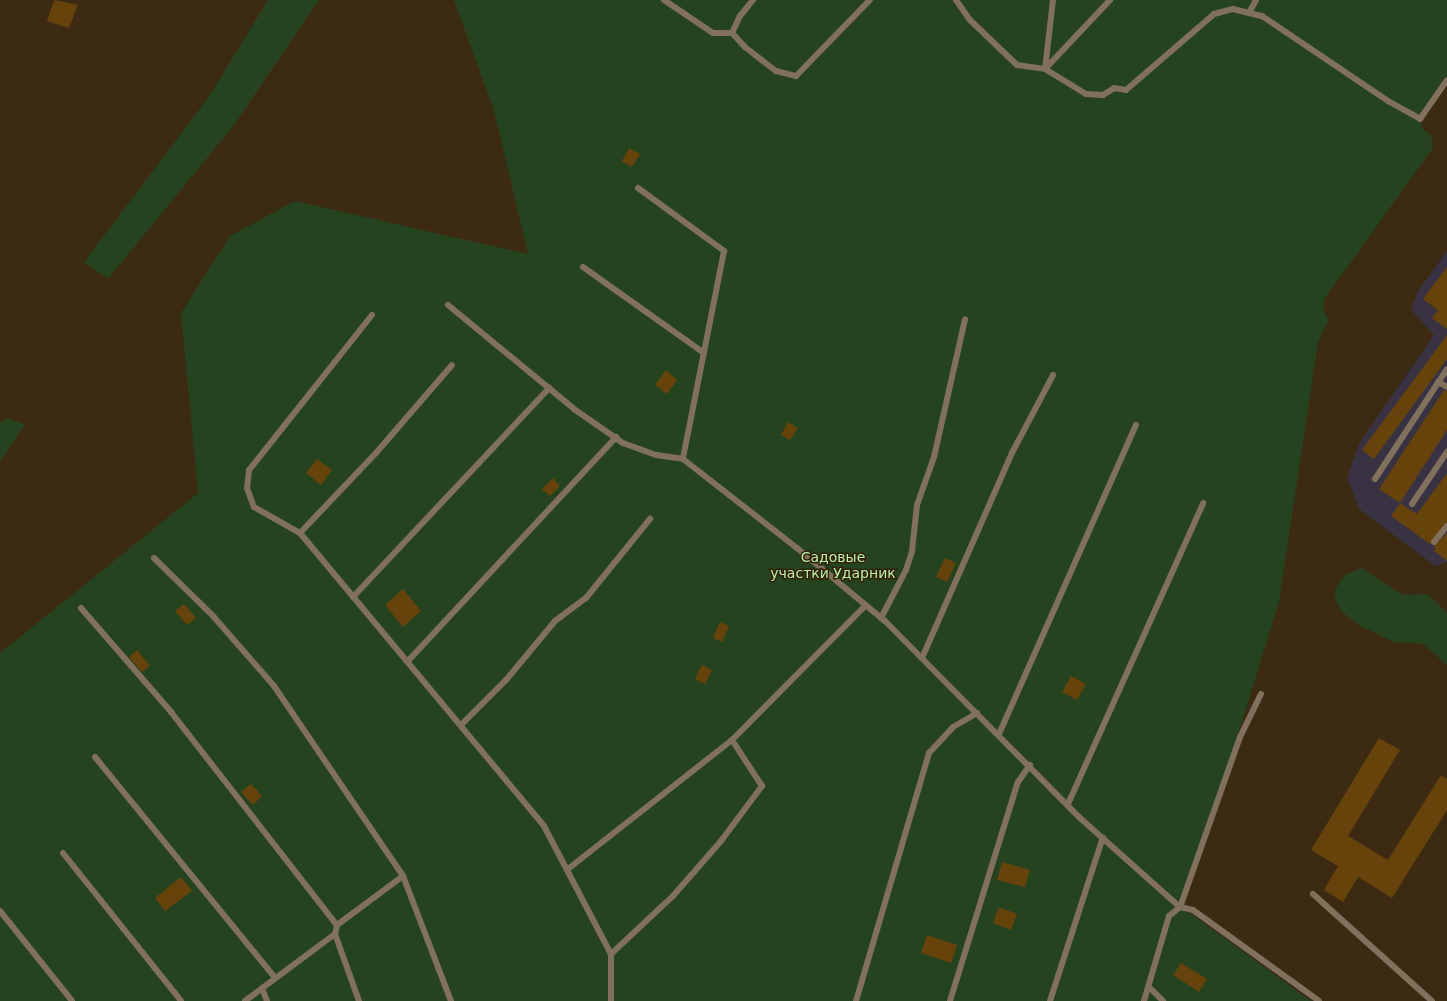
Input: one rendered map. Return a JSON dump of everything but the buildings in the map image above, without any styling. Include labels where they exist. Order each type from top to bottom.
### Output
[{"type":"lane","points":[[664,0],[713,33],[732,33],[745,47],[776,71],[796,76],[870,0]]},
{"type":"lane","points":[[732,33],[753,0]]},
{"type":"lane","points":[[956,0],[970,20],[1018,65],[1045,69],[1086,94],[1103,95],[1114,88],[1126,90],[1214,14],[1233,9],[1250,11],[1262,16],[1420,119],[1447,80]]},
{"type":"lane","points":[[1045,69],[1054,0]]},
{"type":"lane","points":[[1045,69],[1110,0]]},
{"type":"lane","points":[[1250,11],[1256,0]]},
{"type":"lane","points":[[638,188],[724,251],[683,459]]},
{"type":"lane","points":[[583,267],[704,353]]},
{"type":"lane","points":[[448,305],[549,388],[616,437],[656,455],[683,459],[866,605],[1030,764],[1103,838],[1180,907],[1193,910],[1319,1001]]},
{"type":"lane","points":[[372,315],[249,470],[247,488],[254,507],[300,533],[544,826],[568,869],[610,954],[611,1001]]},
{"type":"lane","points":[[881,618],[906,570],[912,551],[917,505],[934,457],[965,319]]},
{"type":"lane","points":[[300,533],[376,452],[452,365]]},
{"type":"lane","points":[[1375,479],[1447,370]]},
{"type":"lane","points":[[922,658],[1013,451],[1053,375]]},
{"type":"lane","points":[[1438,382],[1447,387]]},
{"type":"lane","points":[[353,597],[549,388]]},
{"type":"lane","points":[[999,734],[1136,425]]},
{"type":"lane","points":[[408,661],[616,437]]},
{"type":"lane","points":[[1412,504],[1447,452]]},
{"type":"lane","points":[[1068,804],[1203,503]]},
{"type":"lane","points":[[461,725],[506,680],[556,622],[586,598],[650,519]]},
{"type":"lane","points":[[1434,542],[1447,526]]},
{"type":"lane","points":[[154,558],[213,616],[274,686],[403,876],[451,1001]]},
{"type":"lane","points":[[568,869],[732,740],[866,605]]},
{"type":"lane","points":[[81,608],[171,712],[337,925]]},
{"type":"lane","points":[[1144,1001],[1169,916],[1180,907],[1240,737],[1261,694]]},
{"type":"lane","points":[[856,1001],[930,753],[953,728],[977,713]]},
{"type":"lane","points":[[610,954],[673,896],[721,841],[762,786],[732,740]]},
{"type":"lane","points":[[95,757],[275,978]]},
{"type":"lane","points":[[950,1001],[1018,782],[1030,764]]},
{"type":"lane","points":[[1050,1001],[1103,838]]},
{"type":"lane","points":[[63,853],[181,1001]]},
{"type":"lane","points":[[359,1001],[335,934],[337,925],[403,876]]},
{"type":"lane","points":[[1313,894],[1432,1001]]},
{"type":"lane","points":[[0,911],[72,1001]]},
{"type":"lane","points":[[245,1001],[335,934]]},
{"type":"lane","points":[[1149,987],[1163,1001]]},
{"type":"lane","points":[[262,988],[267,1001]]},
{"type":"shaded area","points":[[1447,251],[1447,562],[1435,566],[1359,509],[1347,478],[1360,442],[1434,335],[1411,310],[1418,291]]},
{"type":"green space","points":[[268,0],[319,0],[234,125],[108,279],[84,262],[208,98]]},
{"type":"green space","name":"Садовые участки Ударник","points":[[454,0],[1447,0],[1447,77],[1420,119],[1423,129],[1431,135],[1433,148],[1325,298],[1323,307],[1328,321],[1318,343],[1279,602],[1234,748],[1179,905],[1311,1001],[0,1001],[0,653],[198,493],[181,313],[230,236],[295,201],[528,254],[494,111]]},
{"type":"green space","points":[[6,418],[25,424],[0,462],[0,424]]},
{"type":"green space","points":[[1361,568],[1403,595],[1428,594],[1447,613],[1447,665],[1423,644],[1394,642],[1360,626],[1342,612],[1335,598],[1335,589],[1345,575]]}]
